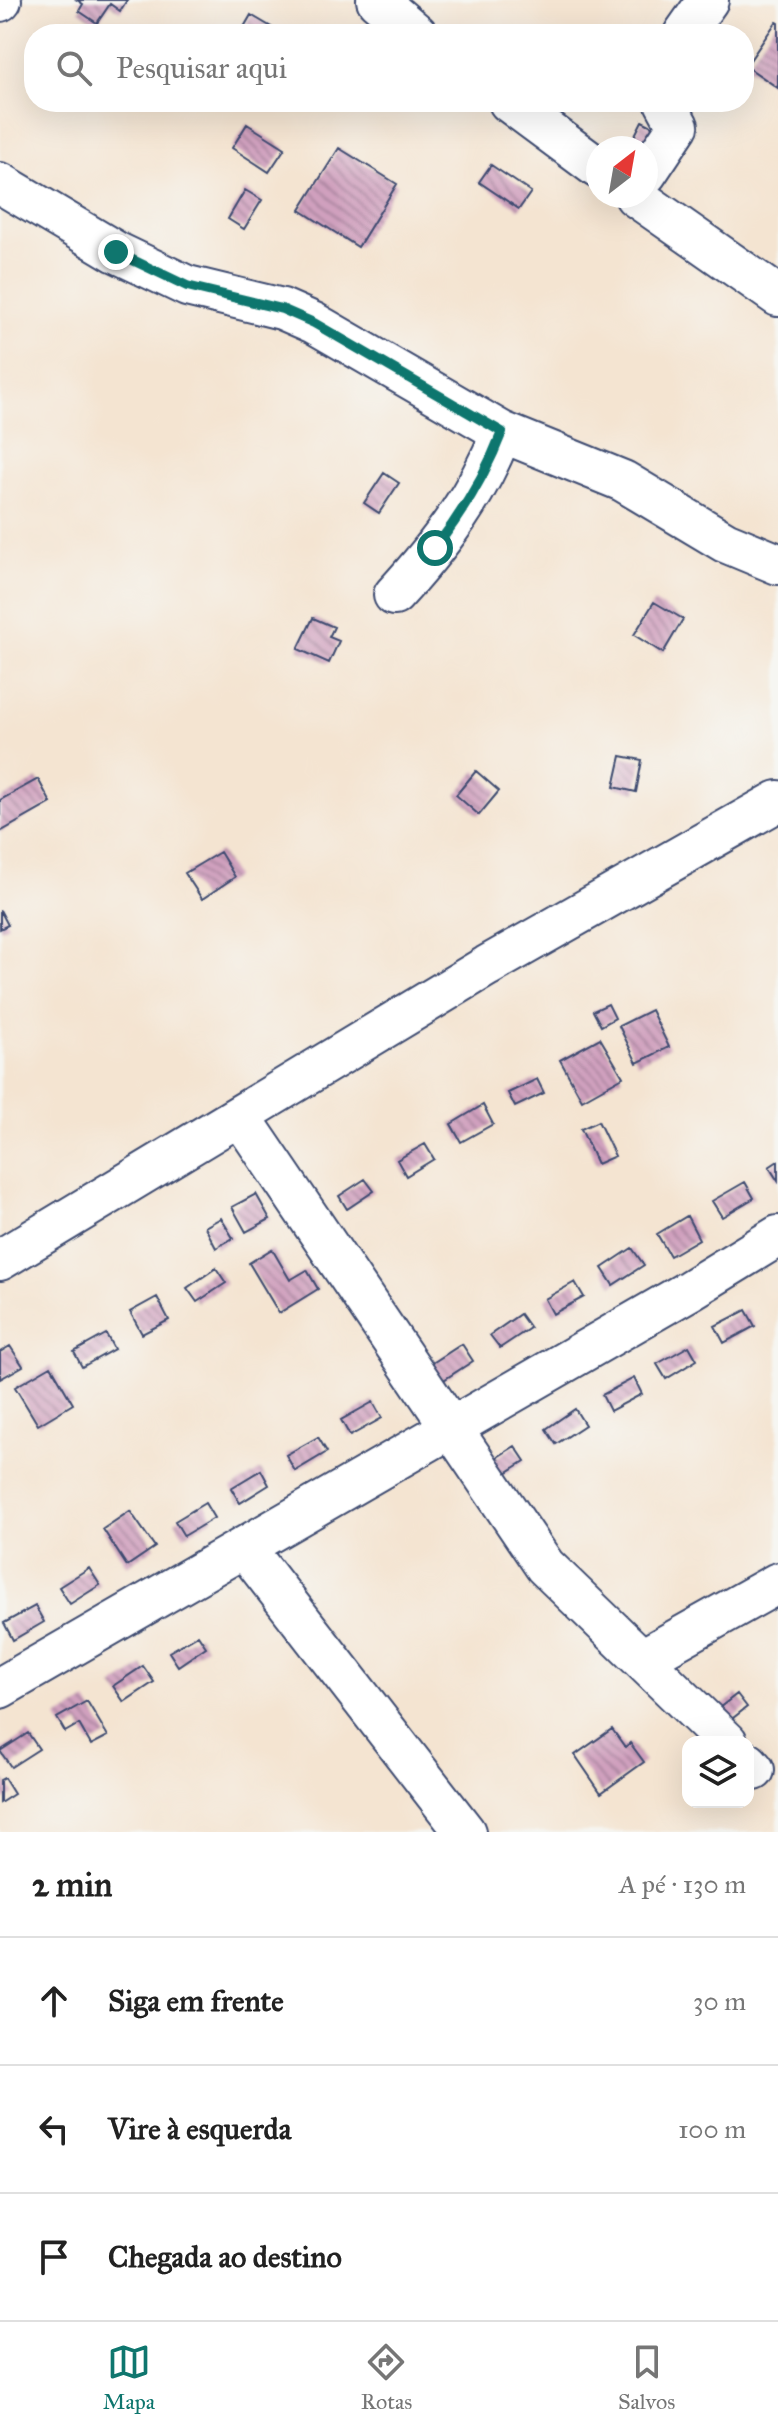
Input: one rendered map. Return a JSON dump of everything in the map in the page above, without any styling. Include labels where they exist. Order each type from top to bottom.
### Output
[{"type":"street","points":[[377,0],[405,24]]},
{"type":"street","points":[[691,24],[708,0]]},
{"type":"street","points":[[522,112],[586,159]]},
{"type":"street","points":[[658,156],[678,126],[670,112]]},
{"type":"street","points":[[0,183],[116,252],[187,286],[282,309],[314,323],[502,432],[623,481],[725,542],[778,564]]},
{"type":"street","points":[[652,208],[778,296]]},
{"type":"street","points":[[394,595],[465,509],[485,476],[502,432]]},
{"type":"street","points":[[0,1260],[487,966],[778,801]]},
{"type":"street","points":[[240,1116],[545,1566],[644,1658],[721,1736]]},
{"type":"street","points":[[0,1688],[778,1236]]},
{"type":"street","points":[[244,1547],[465,1832]]},
{"type":"street","points":[[644,1658],[778,1583]]},
{"type":"building","points":[[77,0],[127,0],[120,11],[110,4],[97,23],[79,11],[83,4]]},
{"type":"building","points":[[251,15],[266,24],[246,24]]},
{"type":"building","points":[[778,23],[778,88],[754,72],[754,54]]},
{"type":"building","points":[[642,121],[662,131],[658,139],[658,136],[634,136]]},
{"type":"building","points":[[247,124],[285,148],[269,172],[232,148]]},
{"type":"building","points":[[339,148],[397,184],[358,247],[300,210]]},
{"type":"building","points":[[491,165],[531,192],[519,209],[479,182]]},
{"type":"building","points":[[245,190],[262,200],[244,229],[228,219]]},
{"type":"building","points":[[384,473],[399,483],[379,513],[364,503]]},
{"type":"building","points":[[654,602],[683,619],[663,653],[634,635]]},
{"type":"building","points":[[313,618],[334,627],[329,637],[339,641],[329,663],[298,649]]},
{"type":"building","points":[[621,756],[642,760],[636,792],[614,787]]},
{"type":"building","points":[[476,771],[499,791],[479,815],[456,795]]},
{"type":"building","points":[[38,779],[51,803],[0,832],[0,800]]},
{"type":"building","points":[[220,852],[235,877],[202,899],[185,873]]},
{"type":"building","points":[[0,910],[8,925],[0,929]]},
{"type":"building","points":[[608,1004],[615,1018],[601,1026],[593,1011]]},
{"type":"building","points":[[651,1010],[669,1047],[637,1063],[619,1026]]},
{"type":"building","points":[[600,1038],[623,1077],[582,1100],[560,1060]]},
{"type":"building","points":[[537,1079],[544,1093],[515,1107],[508,1093]]},
{"type":"building","points":[[483,1105],[493,1124],[461,1142],[451,1124]]},
{"type":"building","points":[[598,1121],[615,1156],[597,1164],[581,1129]]},
{"type":"building","points":[[425,1144],[434,1159],[406,1176],[397,1160]]},
{"type":"building","points":[[778,1161],[778,1181],[769,1167]]},
{"type":"building","points":[[365,1179],[374,1191],[347,1209],[339,1196]]},
{"type":"building","points":[[745,1182],[754,1198],[722,1217],[712,1201]]},
{"type":"building","points":[[256,1194],[270,1219],[246,1232],[232,1207]]},
{"type":"building","points":[[687,1216],[699,1239],[670,1256],[657,1234]]},
{"type":"building","points":[[221,1218],[233,1238],[216,1248],[205,1227]]},
{"type":"building","points":[[632,1248],[644,1265],[613,1285],[602,1268]]},
{"type":"building","points":[[272,1249],[290,1280],[307,1270],[318,1289],[279,1313],[249,1263]]},
{"type":"building","points":[[216,1268],[226,1283],[197,1302],[187,1288]]},
{"type":"building","points":[[575,1282],[584,1297],[553,1314],[545,1299]]},
{"type":"building","points":[[157,1297],[169,1320],[142,1334],[130,1312]]},
{"type":"building","points":[[746,1310],[755,1326],[724,1343],[715,1326]]},
{"type":"building","points":[[520,1314],[530,1328],[500,1348],[490,1335]]},
{"type":"building","points":[[106,1334],[114,1349],[82,1367],[74,1352]]},
{"type":"building","points":[[462,1344],[473,1361],[442,1381],[431,1364]]},
{"type":"building","points":[[10,1346],[23,1366],[0,1379],[0,1352]]},
{"type":"building","points":[[689,1346],[697,1360],[666,1379],[657,1364]]},
{"type":"building","points":[[51,1366],[73,1404],[38,1425],[15,1387]]},
{"type":"building","points":[[634,1378],[642,1394],[610,1411],[602,1395]]},
{"type":"building","points":[[373,1402],[382,1418],[350,1436],[341,1420]]},
{"type":"building","points":[[575,1409],[585,1425],[556,1444],[546,1429]]},
{"type":"building","points":[[318,1437],[327,1452],[295,1471],[286,1455]]},
{"type":"building","points":[[515,1446],[525,1461],[498,1478],[488,1463]]},
{"type":"building","points":[[261,1470],[269,1485],[240,1503],[231,1488]]},
{"type":"building","points":[[205,1503],[214,1518],[184,1536],[175,1521]]},
{"type":"building","points":[[130,1511],[155,1547],[127,1566],[103,1529]]},
{"type":"building","points":[[89,1568],[100,1585],[70,1604],[59,1587]]},
{"type":"building","points":[[35,1606],[44,1622],[13,1640],[4,1623]]},
{"type":"building","points":[[198,1635],[206,1647],[178,1666],[169,1652]]},
{"type":"building","points":[[143,1666],[154,1682],[124,1702],[113,1686]]},
{"type":"building","points":[[737,1694],[747,1707],[724,1725],[714,1712]]},
{"type":"building","points":[[87,1701],[108,1736],[91,1745],[79,1724],[65,1732],[57,1718]]},
{"type":"building","points":[[612,1729],[625,1747],[630,1743],[644,1762],[601,1793],[575,1755]]},
{"type":"building","points":[[28,1733],[39,1749],[11,1767],[0,1751]]},
{"type":"building","points":[[4,1778],[14,1794],[0,1803],[0,1780]]},
{"type":"route","points":[[116,252],[187,286],[282,309],[314,323],[502,432],[485,476],[435,548]]}]
